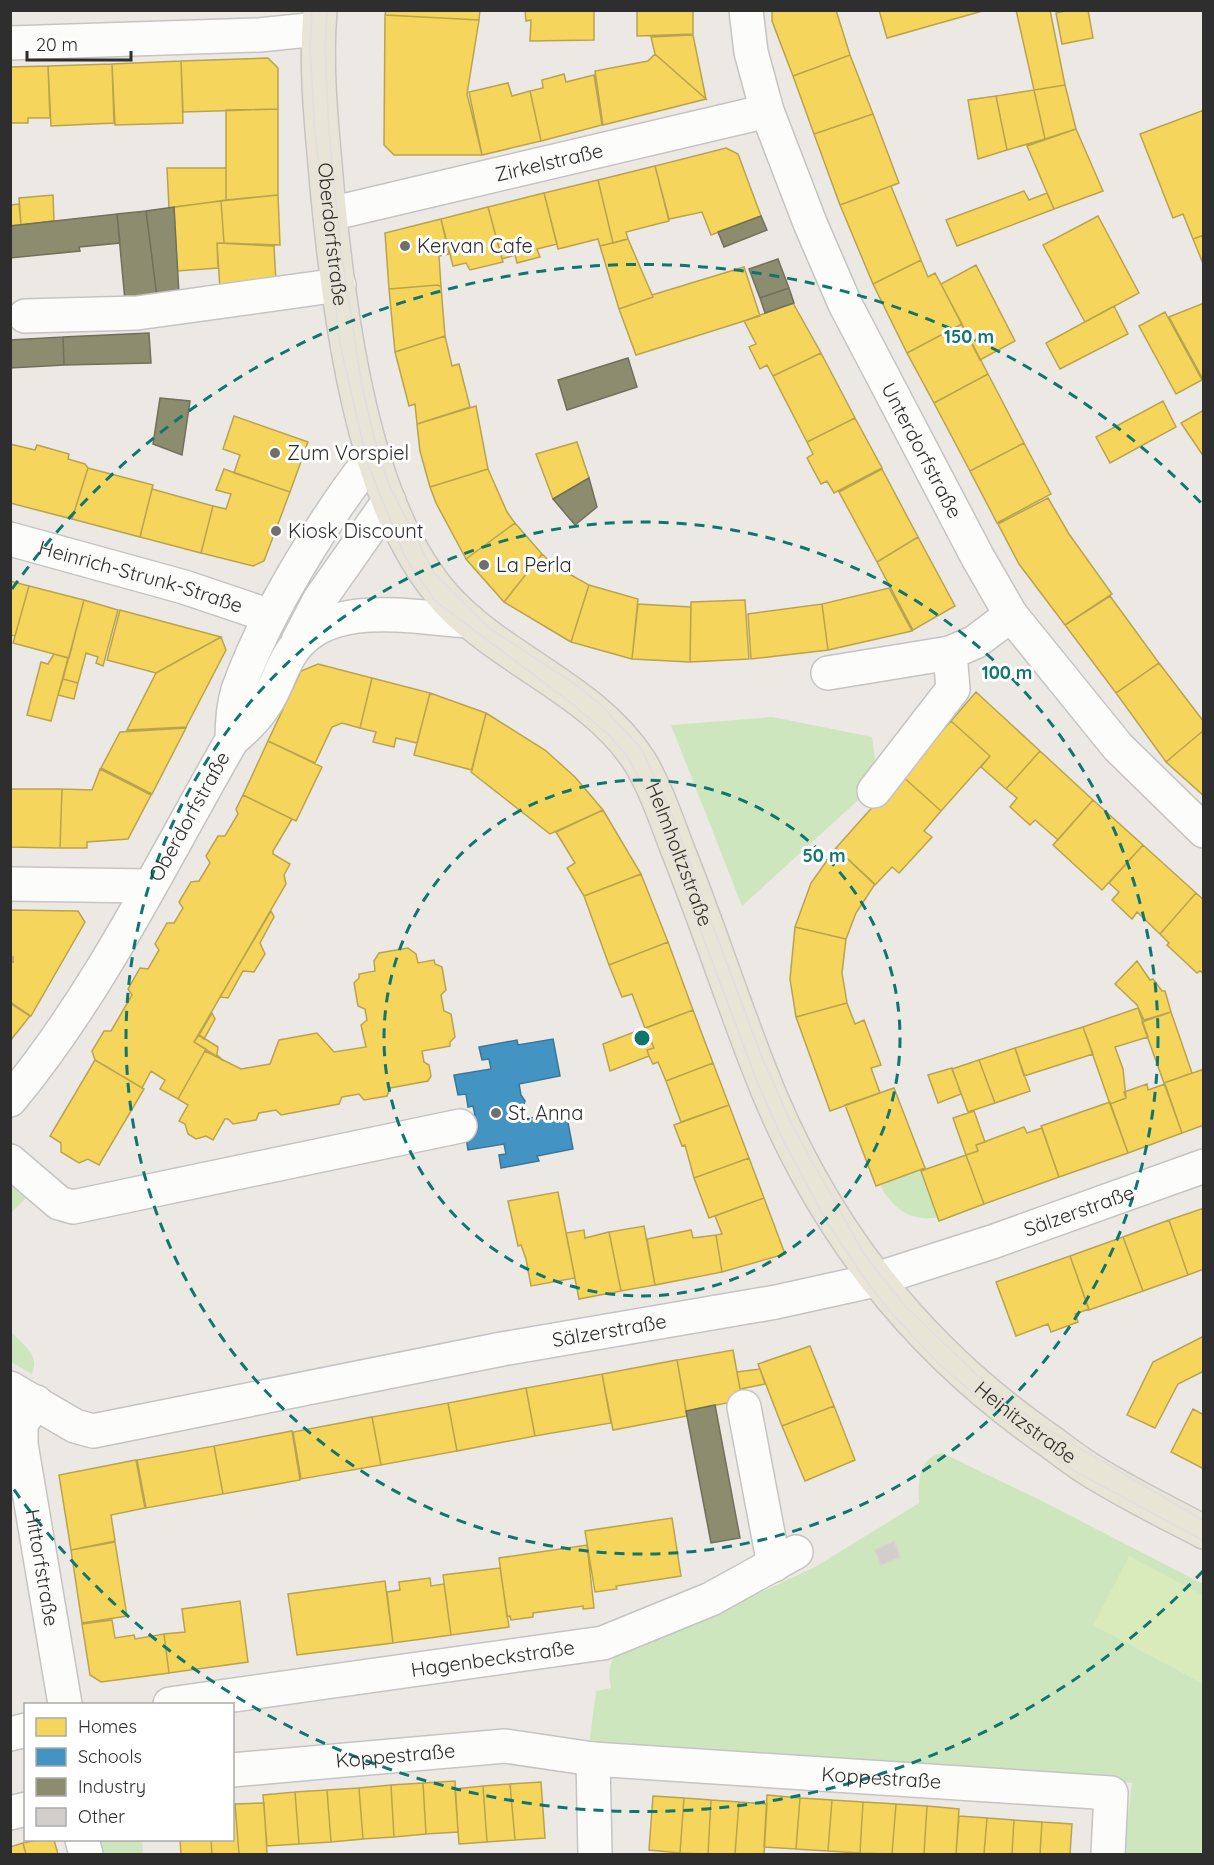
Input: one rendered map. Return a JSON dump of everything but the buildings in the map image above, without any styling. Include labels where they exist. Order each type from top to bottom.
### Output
[{"type":"main road","name":"Oberdorfstraße","points":[[319,20],[318,82],[339,285],[356,387],[373,456],[389,501]]},
{"type":"main road","name":"Helmholtzstraße","points":[[389,501],[424,571],[447,600],[469,621],[584,703],[610,726],[641,765],[688,876],[760,1070],[822,1200],[874,1279]]},
{"type":"main road","name":"Heinitzstraße","points":[[874,1279],[940,1351],[1009,1413],[1095,1473],[1203,1532]]},
{"type":"street","name":"Unterdorfstraße","points":[[746,10],[751,52],[767,111],[810,223],[845,304],[1011,615],[1118,747],[1203,831]]},
{"type":"street","points":[[10,43],[259,35],[319,20]]},
{"type":"street","name":"Zirkelstraße","points":[[330,214],[767,111]]},
{"type":"street","points":[[25,316],[137,313],[339,285]]},
{"type":"street","name":"Oberdorfstraße","points":[[10,1101],[46,1058],[149,886],[232,740],[238,691],[270,616],[320,535],[373,456]]},
{"type":"street","points":[[232,740],[248,726],[267,702],[320,599],[389,501]]},
{"type":"street","name":"Heinrich-Strunk-Straße","points":[[10,539],[184,587],[270,616]]},
{"type":"street","points":[[293,650],[314,628],[357,615],[469,621]]},
{"type":"street","points":[[828,674],[950,653],[975,642],[1011,615]]},
{"type":"street","points":[[874,791],[953,689],[950,653]]},
{"type":"street","points":[[10,884],[149,886]]},
{"type":"street","points":[[10,1161],[59,1203],[73,1207],[179,1190],[460,1126]]},
{"type":"street","name":"Sälzerstraße","points":[[23,1395],[75,1426],[93,1431],[502,1349],[776,1302],[874,1279],[992,1242],[1203,1167]]},
{"type":"street","name":"Hittorfstraße","points":[[23,1395],[22,1453],[65,1703]]},
{"type":"street","name":"Hagenbeckstraße","points":[[177,1703],[603,1643],[711,1599],[785,1559],[744,1407]]},
{"type":"street","name":"Koppestraße","points":[[234,1770],[506,1746],[593,1759],[1111,1793],[1108,1854]]},
{"type":"street","points":[[593,1759],[595,1854]]},
{"type":"green space","points":[[772,717],[872,737],[878,782],[742,906],[671,725]]},
{"type":"green space","points":[[926,1165],[942,1216],[922,1218],[905,1213],[890,1201],[879,1183]]},
{"type":"green space","points":[[10,1179],[27,1197],[11,1213],[10,1213]]},
{"type":"green space","points":[[11,1332],[32,1356],[34,1367],[32,1374],[11,1362]]},
{"type":"green space","points":[[942,1453],[1038,1499],[1203,1584],[1203,1854],[1123,1854],[1132,1783],[589,1746],[596,1691],[611,1688],[610,1668],[619,1651],[704,1619],[817,1566],[919,1503],[920,1479],[924,1465],[934,1456]]},
{"type":"green space","points":[[1129,1556],[1203,1595],[1203,1684],[1093,1625]]},
{"type":"green space","points":[[89,1841],[142,1841],[143,1854],[93,1854]]},
{"type":"tram line","points":[[312,10],[310,50],[315,133],[340,343],[367,462],[405,557],[435,601],[575,706],[609,735],[627,756],[654,806],[758,1084],[783,1140],[827,1222],[867,1282],[893,1315],[937,1362],[1006,1422],[1071,1469],[1204,1541]]},
{"type":"tram line","points":[[327,10],[325,50],[329,132],[341,251],[362,386],[378,454],[390,487],[434,573],[489,628],[578,686],[599,703],[641,748],[670,810],[761,1055],[792,1125],[864,1254],[906,1307],[996,1393],[1044,1427],[1204,1521]]},
{"type":"place","name":"Kervan Cafe","points":[[405,246]]},
{"type":"place","name":"Zum Vorspiel","points":[[275,453]]},
{"type":"place","name":"Kiosk Discount","points":[[276,531]]},
{"type":"place","name":"La Perla","points":[[484,565]]},
{"type":"place","name":"St. Anna","points":[[496,1113]]}]
